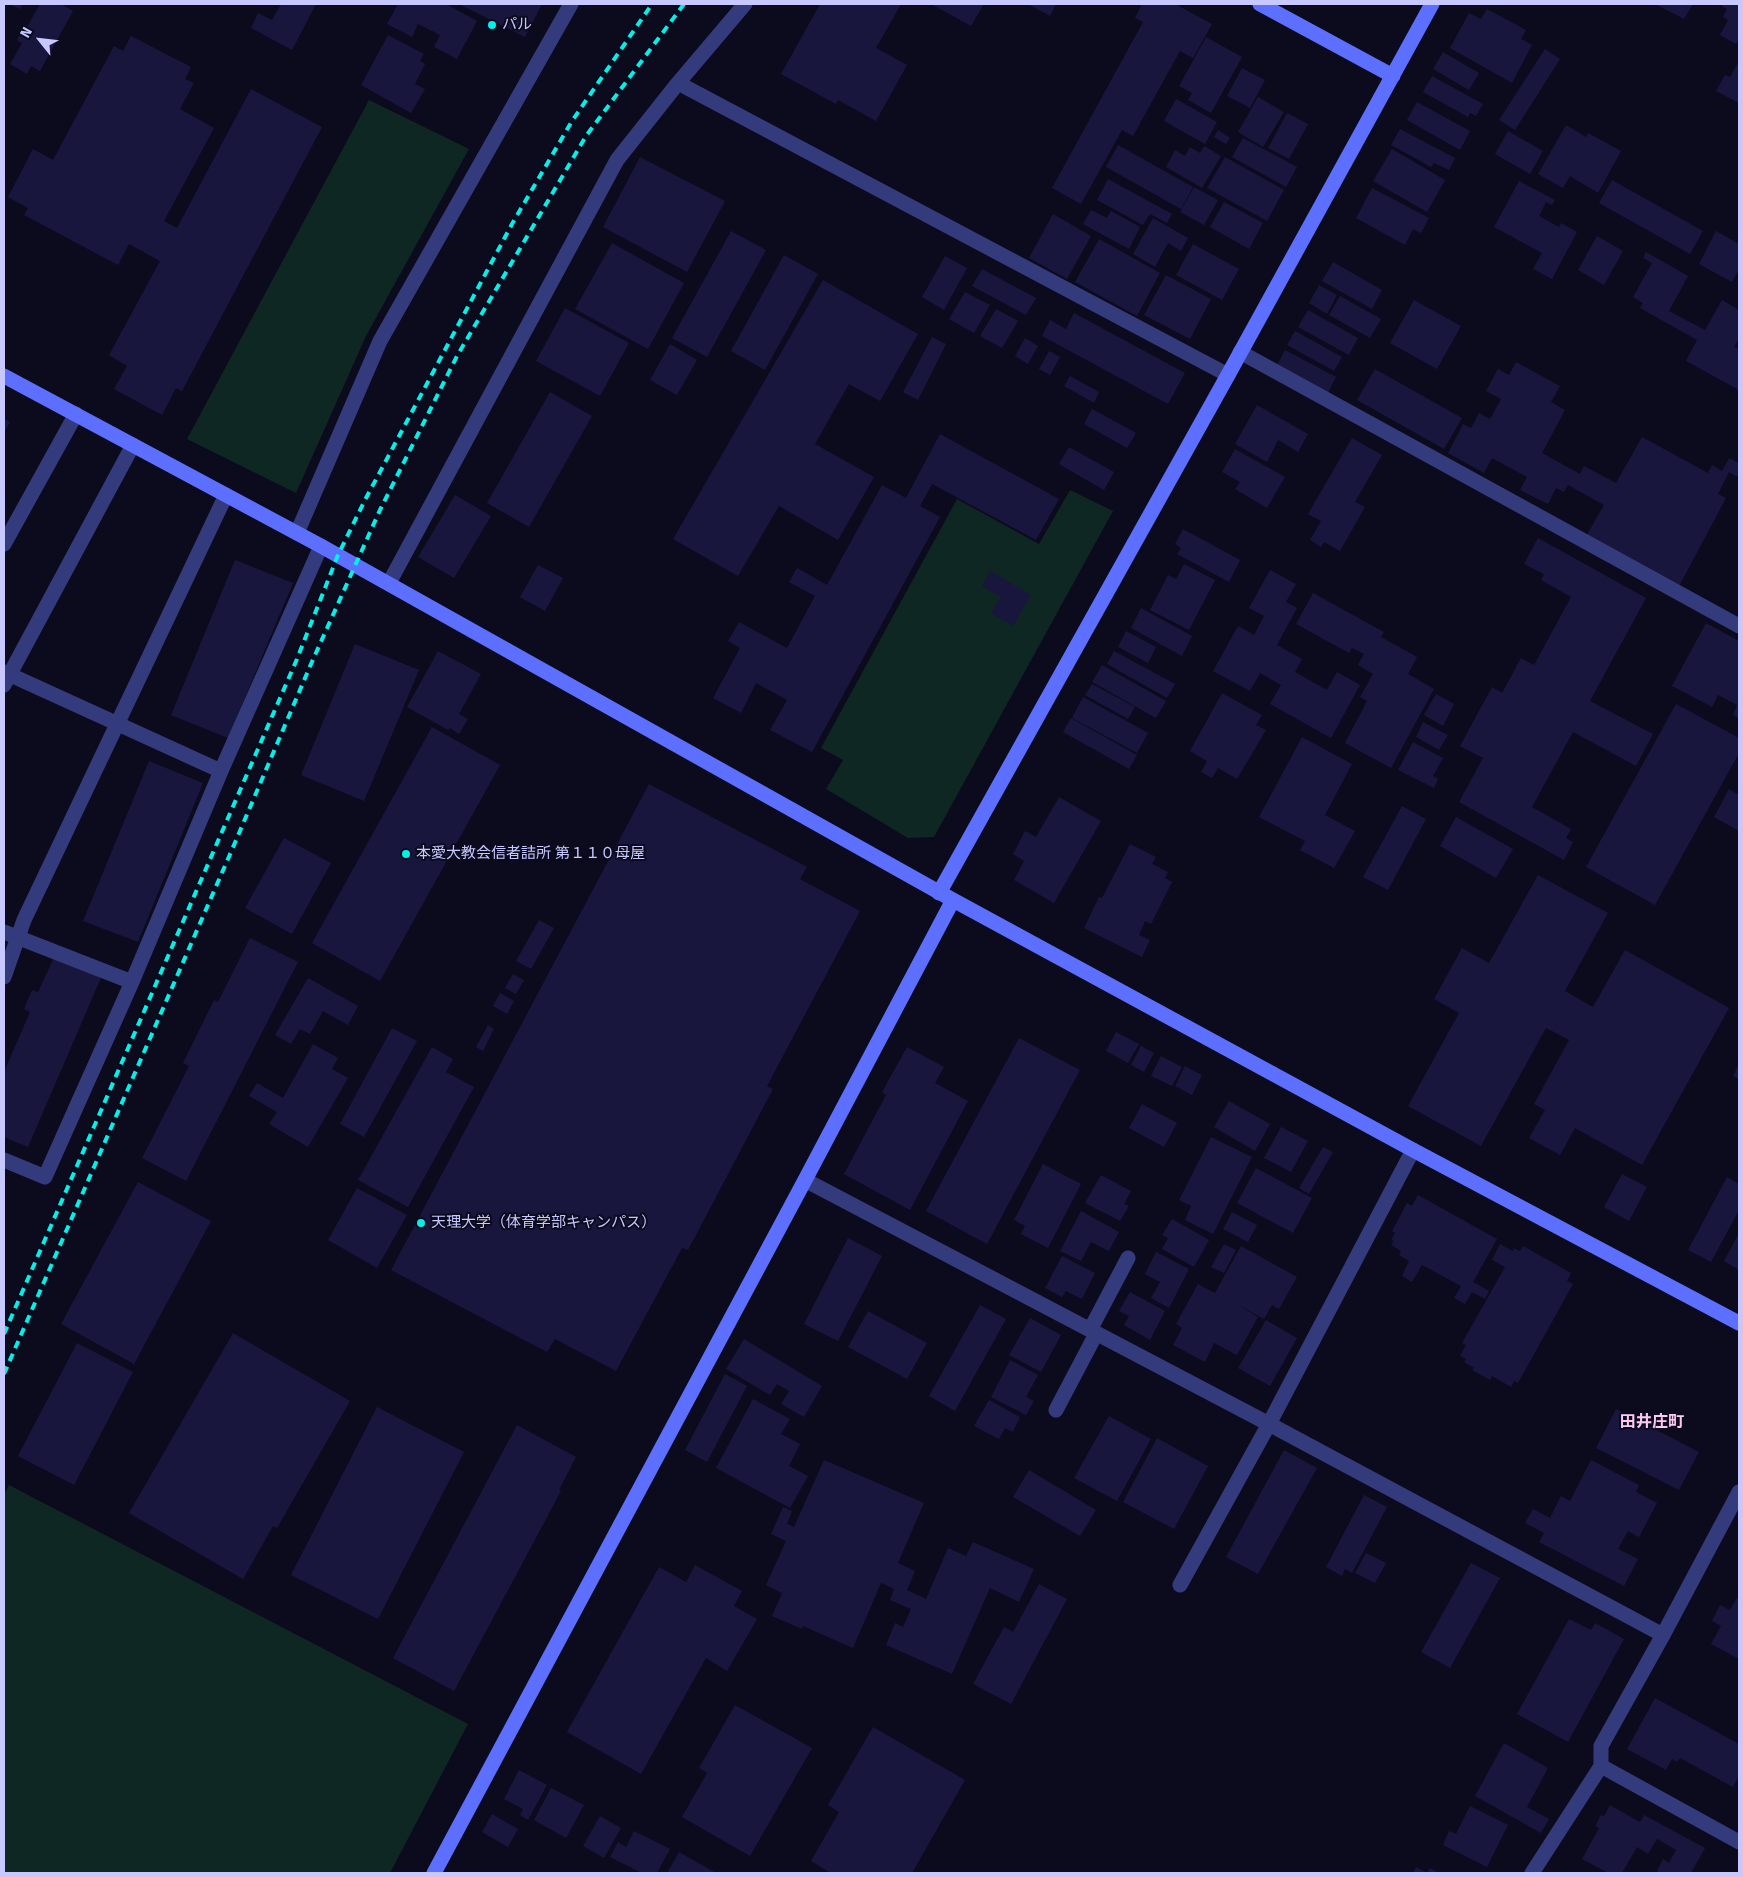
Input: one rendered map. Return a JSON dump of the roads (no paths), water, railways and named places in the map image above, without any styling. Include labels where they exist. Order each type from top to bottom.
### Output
[{"type":"street","points":[[297,533],[380,341],[571,4]]},
{"type":"street","points":[[389,584],[617,160],[678,83],[745,4]]},
{"type":"street","points":[[1260,4],[1392,76]]},
{"type":"street","points":[[939,893],[1228,375],[1432,4]]},
{"type":"street","points":[[678,83],[1228,375]]},
{"type":"street","points":[[1240,352],[1739,626]]},
{"type":"street","points":[[4,376],[321,546],[939,893],[1739,1323]]},
{"type":"street","points":[[4,544],[76,414]]},
{"type":"street","points":[[133,445],[6,677],[221,771]]},
{"type":"street","points":[[4,977],[24,920],[226,495]]},
{"type":"street","points":[[4,1160],[45,1177],[132,982],[221,771],[321,546]]},
{"type":"street","points":[[434,1873],[953,900]]},
{"type":"street","points":[[4,932],[132,982]]},
{"type":"street","points":[[1180,1585],[1269,1424],[1414,1150]]},
{"type":"street","points":[[805,1180],[1269,1424],[1663,1635]]},
{"type":"street","points":[[1056,1410],[1128,1258]]},
{"type":"street","points":[[1532,1873],[1601,1766],[1601,1746],[1739,1492]]},
{"type":"street","points":[[1601,1766],[1739,1842]]},
{"type":"railway","points":[[4,1334],[297,659],[338,555],[365,500],[512,224],[572,121],[652,4]]},
{"type":"railway","points":[[4,1374],[311,664],[380,510],[457,356],[586,136],[684,4]]},
{"type":"place","name":"パル","points":[[492,25]]},
{"type":"place","name":"本愛大教会信者詰所 第１１０母屋","points":[[406,854]]},
{"type":"place","name":"天理大学（体育学部キャンパス）","points":[[421,1223]]},
{"type":"district","name":"田井庄町","points":[[1652,1423]]}]
